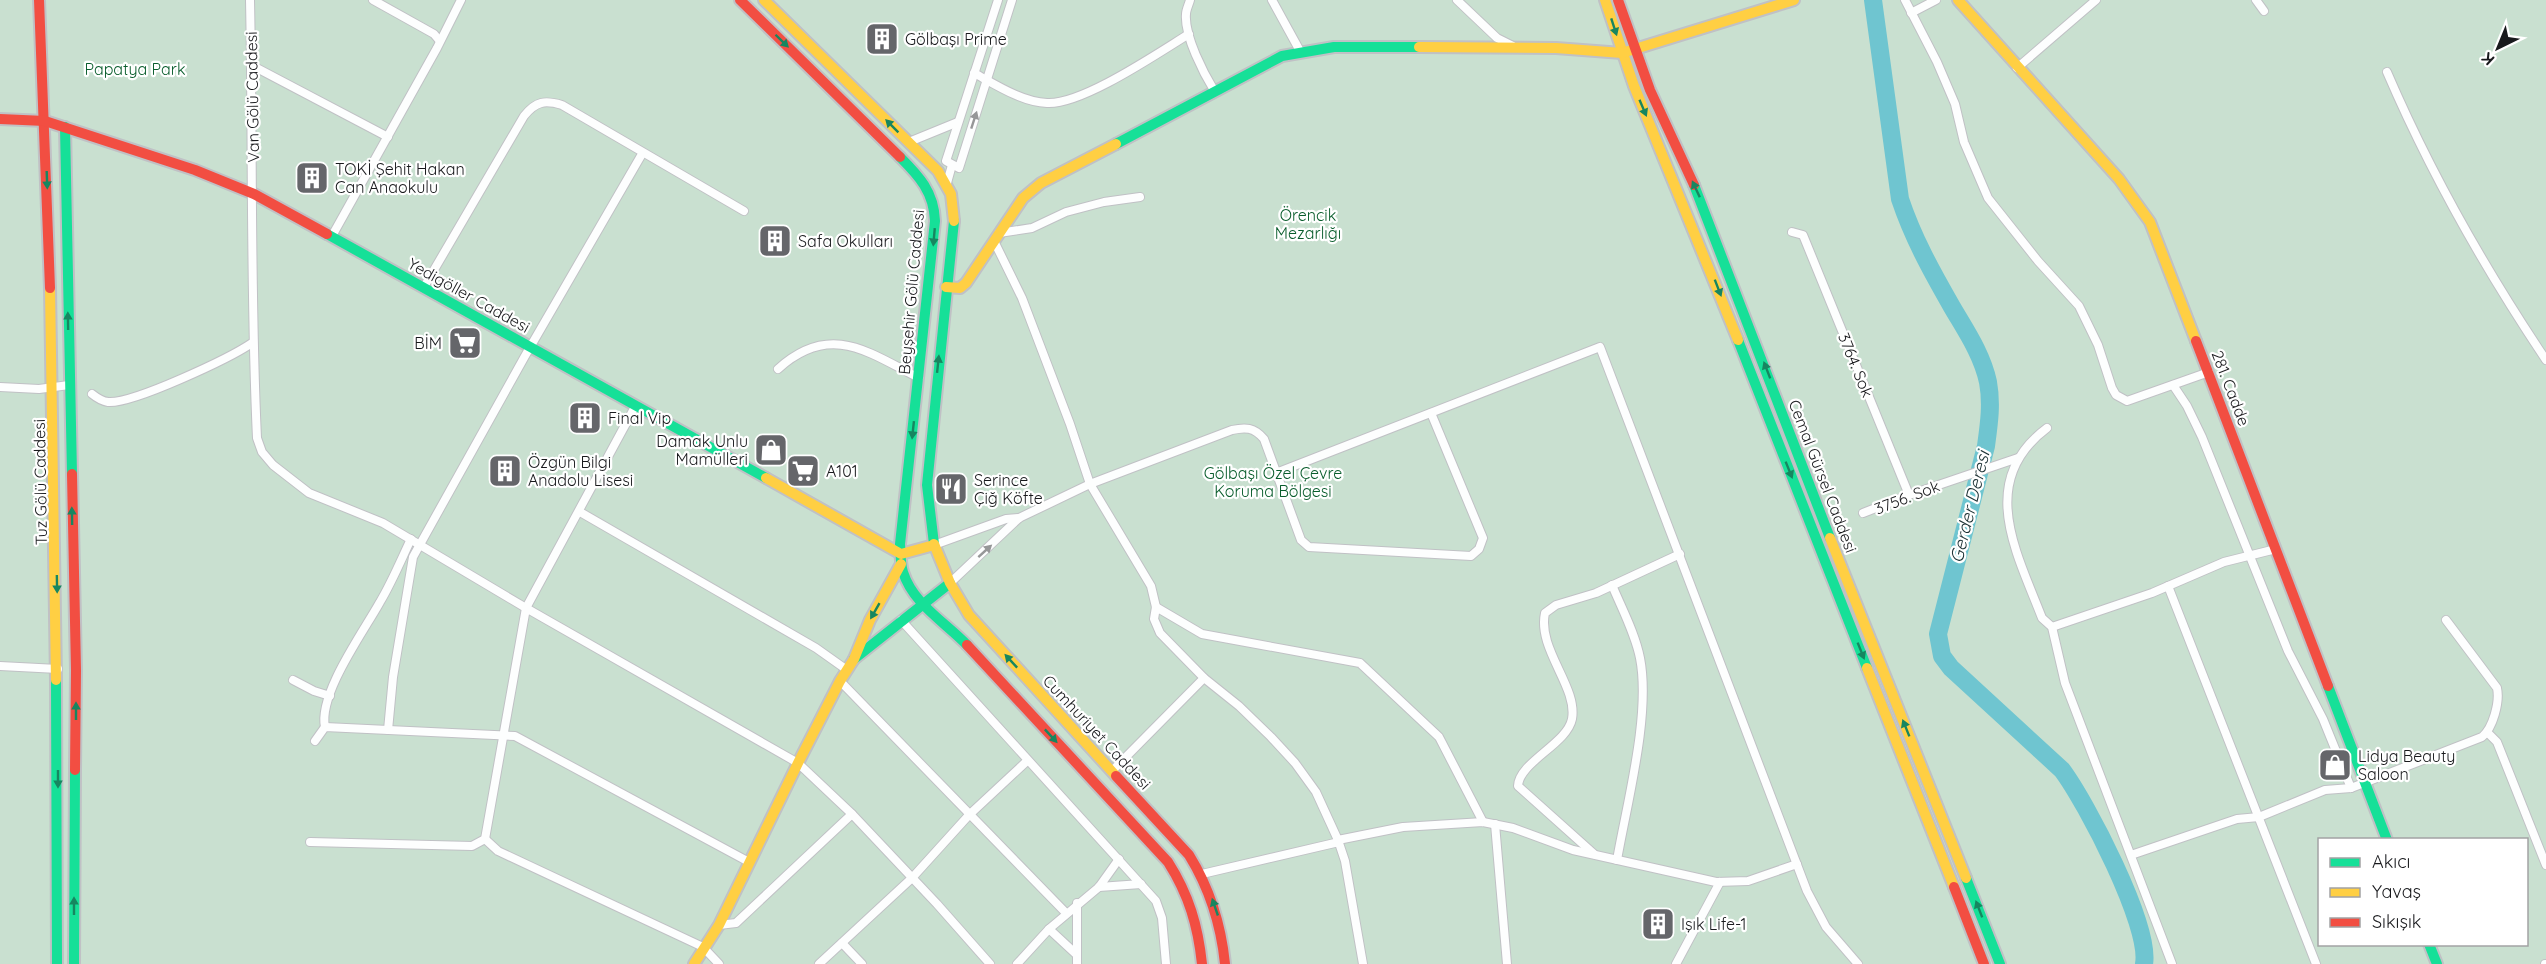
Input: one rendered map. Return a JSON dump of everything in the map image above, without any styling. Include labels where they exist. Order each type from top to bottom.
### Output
[{"type":"street","name":"Tuz Gölü Caddesi","points":[[39,0],[53,387],[58,669],[57,964]]},
{"type":"street","name":"Van Gölü Caddesi","points":[[250,0],[254,194],[252,343],[257,438],[262,452],[281,473],[309,493],[358,511],[411,539],[526,608],[798,763],[852,814],[990,964]]},
{"type":"street","points":[[373,0],[434,34],[439,40]]},
{"type":"street","points":[[332,236],[437,48],[461,0]]},
{"type":"street","name":"Beyşehir Gölü Caddesi","points":[[740,0],[917,174],[931,193],[936,216],[932,265],[918,378],[901,560]]},
{"type":"street","points":[[764,0],[938,171],[946,183]]},
{"type":"street","points":[[998,0],[946,161],[959,168],[1012,0]]},
{"type":"street","points":[[1190,0],[1185,15],[1189,34],[1205,76],[1215,92]]},
{"type":"street","points":[[1272,0],[1300,51]]},
{"type":"street","points":[[1457,0],[1497,38],[1516,48]]},
{"type":"street","name":"Cemal Gürsel Caddesi","points":[[1605,0],[1634,86],[1692,223],[1984,964]]},
{"type":"street","name":"Cemal Gürsel Caddesi","points":[[1618,0],[1650,90],[1703,205],[1830,537],[2000,964]]},
{"type":"street","points":[[946,287],[960,288],[966,283],[1023,198],[1041,183],[1282,57],[1300,51],[1334,47],[1582,49],[1607,55],[1636,49],[1774,3],[1794,0]]},
{"type":"street","points":[[1905,0],[1937,62],[1950,93],[1964,141],[1988,198],[2038,261],[2079,306],[2095,337],[2108,379],[2116,395],[2127,400],[2209,372]]},
{"type":"street","points":[[1911,13],[1936,0]]},
{"type":"street","name":"281. Cadde","points":[[1958,0],[2141,207],[2164,256],[2386,838]]},
{"type":"street","points":[[2017,68],[2096,0]]},
{"type":"street","points":[[2256,0],[2264,12]]},
{"type":"street","points":[[974,73],[1028,98],[1046,103],[1062,102],[1126,71],[1189,34]]},
{"type":"street","points":[[251,64],[388,137]]},
{"type":"street","points":[[2387,72],[2416,140],[2513,311],[2546,360]]},
{"type":"street","points":[[424,287],[524,116],[537,102],[545,101],[562,105],[744,212]]},
{"type":"street","name":"Yedigöller Caddesi","points":[[0,119],[45,121],[195,170],[254,194],[636,405],[901,560]]},
{"type":"street","points":[[909,142],[958,122]]},
{"type":"street","name":"Tuz Gölü Caddesi","points":[[65,128],[76,670],[74,964]]},
{"type":"street","points":[[388,730],[393,677],[411,567],[420,544],[642,154]]},
{"type":"street","points":[[931,193],[946,183],[952,165]]},
{"type":"street","name":"Cumhuriyet Caddesi","points":[[946,183],[954,207],[927,467],[930,526],[934,545],[950,583],[969,615],[1181,844],[1202,874],[1221,927],[1225,964]]},
{"type":"street","points":[[996,237],[1032,228],[1066,212],[1104,202],[1140,197]]},
{"type":"street","name":"3764. Sok","points":[[1792,232],[1803,235],[1909,495]]},
{"type":"street","points":[[996,237],[1070,424],[1090,484],[1151,586],[1156,607],[1154,619],[1160,633],[1204,678],[1239,706],[1295,763],[1316,792],[1339,841],[1352,896],[1363,964]]},
{"type":"street","points":[[932,265],[949,266]]},
{"type":"street","points":[[927,307],[944,308]]},
{"type":"street","points":[[92,394],[99,400],[108,402],[139,395],[252,343]]},
{"type":"street","points":[[778,369],[792,358],[819,346],[847,344],[860,348],[918,378]]},
{"type":"street","points":[[1276,473],[1600,347],[1797,864],[1821,918],[1835,939],[1858,964]]},
{"type":"street","points":[[0,387],[39,389],[69,385]]},
{"type":"street","points":[[2173,385],[2187,406],[2202,437],[2285,642],[2323,719],[2351,788]]},
{"type":"street","points":[[486,839],[526,608],[636,405]]},
{"type":"street","points":[[854,659],[923,602],[950,583],[1019,518],[1090,484],[1232,430],[1246,428],[1256,431],[1264,439],[1301,540],[1309,547],[1471,556],[1479,549],[1483,537],[1431,414]]},
{"type":"street","points":[[2047,428],[2031,440],[2018,458],[2009,485],[2008,523],[2042,618],[2052,627],[2065,683],[2172,964]]},
{"type":"street","name":"3756. Sok","points":[[1863,513],[2018,458]]},
{"type":"street","points":[[580,512],[816,648],[847,670]]},
{"type":"street","points":[[694,964],[718,925],[798,763],[840,681],[854,659],[870,620],[901,560],[934,545],[1006,519],[1019,518]]},
{"type":"street","points":[[315,741],[325,727],[325,713],[336,678],[381,600],[411,539]]},
{"type":"street","points":[[2052,627],[2168,586],[2224,562],[2276,549]]},
{"type":"street","points":[[1594,854],[1570,835],[1539,804],[1521,792],[1518,782],[1564,732],[1572,719],[1572,706],[1543,625],[1545,613],[1556,605],[1596,593],[1680,554]]},
{"type":"street","points":[[901,560],[907,580],[923,602],[964,642],[1168,862],[1187,891],[1195,912],[1202,964]]},
{"type":"street","points":[[1612,585],[1637,647],[1642,686],[1642,714],[1617,860]]},
{"type":"street","points":[[2168,586],[2316,964]]},
{"type":"street","points":[[1156,607],[1202,634],[1360,663],[1439,737],[1483,822]]},
{"type":"street","points":[[901,620],[1027,761],[1119,859],[1160,908],[1166,964]]},
{"type":"street","points":[[2131,855],[2237,819],[2259,817],[2325,790],[2351,788],[2477,739],[2487,732],[2498,698],[2497,688],[2446,621]]},
{"type":"street","points":[[0,666],[58,669]]},
{"type":"street","points":[[1112,771],[1204,678]]},
{"type":"street","points":[[293,680],[330,696]]},
{"type":"street","points":[[840,681],[1066,913]]},
{"type":"street","points":[[325,727],[515,736],[748,862]]},
{"type":"street","points":[[2487,732],[2497,742],[2546,865]]},
{"type":"street","points":[[819,964],[912,878],[969,815],[1027,761]]},
{"type":"street","points":[[718,925],[736,923],[852,814]]},
{"type":"street","points":[[1202,874],[1403,827],[1483,822],[1573,850],[1720,882],[1748,881],[1797,864]]},
{"type":"street","points":[[1495,824],[1507,964]]},
{"type":"street","points":[[310,842],[472,846],[486,839]]},
{"type":"street","points":[[486,839],[498,851],[703,947],[719,964]]},
{"type":"street","points":[[1017,964],[1049,929],[1099,886],[1119,859]]},
{"type":"street","points":[[1676,964],[1720,882]]},
{"type":"street","points":[[1099,886],[1141,884]]},
{"type":"street","points":[[1077,903],[1077,964]]},
{"type":"street","points":[[1049,929],[1076,954]]},
{"type":"street","points":[[842,943],[862,964]]},
{"type":"street","points":[[2429,946],[2437,964]]},
{"type":"green space","name":"Gölbaşı Özel Çevre Koruma Bölgesi","points":[[0,0],[2546,0],[2546,964],[0,964]]},
{"type":"waterway","name":"Gerder Deresi","points":[[1873,0],[1900,199],[1923,254],[1978,352],[1988,382],[1990,398],[1986,446],[1938,634],[1942,656],[1951,668],[2062,770],[2073,786],[2100,835],[2127,894],[2138,922],[2144,964]]},
{"type":"traffic: fast","points":[[1116,144],[1282,56],[1334,47],[1419,47]]},
{"type":"traffic: fast","points":[[65,127],[72,474]]},
{"type":"traffic: fast","points":[[900,157],[924,185],[932,201],[935,221],[900,544],[901,565],[914,594],[930,612],[967,645]]},
{"type":"traffic: fast","points":[[1694,185],[1830,538]]},
{"type":"traffic: fast","points":[[934,544],[927,485],[954,221]]},
{"type":"traffic: fast","points":[[327,234],[766,478]]},
{"type":"traffic: fast","points":[[1738,340],[1867,668]]},
{"type":"traffic: fast","points":[[854,659],[950,583]]},
{"type":"traffic: fast","points":[[56,680],[57,964]]},
{"type":"traffic: fast","points":[[2328,686],[2386,838]]},
{"type":"traffic: fast","points":[[74,964],[75,770]]},
{"type":"traffic: fast","points":[[1966,878],[2000,964]]},
{"type":"traffic: fast","points":[[2430,946],[2437,964]]},
{"type":"traffic: slow","points":[[764,0],[938,171],[951,194],[954,221]]},
{"type":"traffic: slow","points":[[1605,0],[1634,86],[1738,340]]},
{"type":"traffic: slow","points":[[1419,47],[1556,48],[1622,53],[1794,0]]},
{"type":"traffic: slow","points":[[1958,0],[2119,179],[2150,222],[2196,341]]},
{"type":"traffic: slow","points":[[946,287],[960,288],[966,283],[1023,198],[1041,183],[1116,144]]},
{"type":"traffic: slow","points":[[50,288],[56,680]]},
{"type":"traffic: slow","points":[[766,478],[901,554],[934,545]]},
{"type":"traffic: slow","points":[[1830,538],[1966,878]]},
{"type":"traffic: slow","points":[[934,544],[950,583],[969,615],[1116,776]]},
{"type":"traffic: slow","points":[[694,964],[719,925],[798,763],[840,681],[854,659],[870,620],[901,564]]},
{"type":"traffic: slow","points":[[1867,668],[1954,887]]},
{"type":"traffic: jam","points":[[39,0],[50,288]]},
{"type":"traffic: jam","points":[[740,0],[900,157]]},
{"type":"traffic: jam","points":[[1618,0],[1650,90],[1694,185]]},
{"type":"traffic: jam","points":[[0,119],[45,121],[195,170],[254,194],[327,234]]},
{"type":"traffic: jam","points":[[2196,341],[2328,686]]},
{"type":"traffic: jam","points":[[72,474],[76,670],[75,770]]},
{"type":"traffic: jam","points":[[967,645],[1168,862],[1182,887],[1191,911],[1202,964]]},
{"type":"traffic: jam","points":[[1116,776],[1189,855],[1203,881],[1213,907],[1221,935],[1225,964]]},
{"type":"traffic: jam","points":[[1954,887],[1984,964]]},
{"type":"place","name":"Gölbaşı Prime","points":[[882,39]]},
{"type":"place","name":"TOKİ Şehit Hakan Can Anaokulu","points":[[312,178]]},
{"type":"place","name":"Safa Okulları","points":[[775,241]]},
{"type":"place","name":"BİM","points":[[465,343]]},
{"type":"place","name":"Final Vip","points":[[585,418]]},
{"type":"place","name":"Damak Unlu Mamülleri","points":[[771,450]]},
{"type":"place","name":"Özgün Bilgi Anadolu Lisesi","points":[[505,471]]},
{"type":"place","name":"A101","points":[[803,471]]},
{"type":"place","name":"Serince Çiğ Köfte","points":[[951,489]]},
{"type":"place","name":"Lidya Beauty Saloon","points":[[2335,765]]},
{"type":"place","name":"Işık Life-1","points":[[1658,924]]},
{"type":"park label","name":"Papatya Park","points":[[135,69]]},
{"type":"park label","name":"Örencik Mezarlığı","points":[[1308,224]]}]
